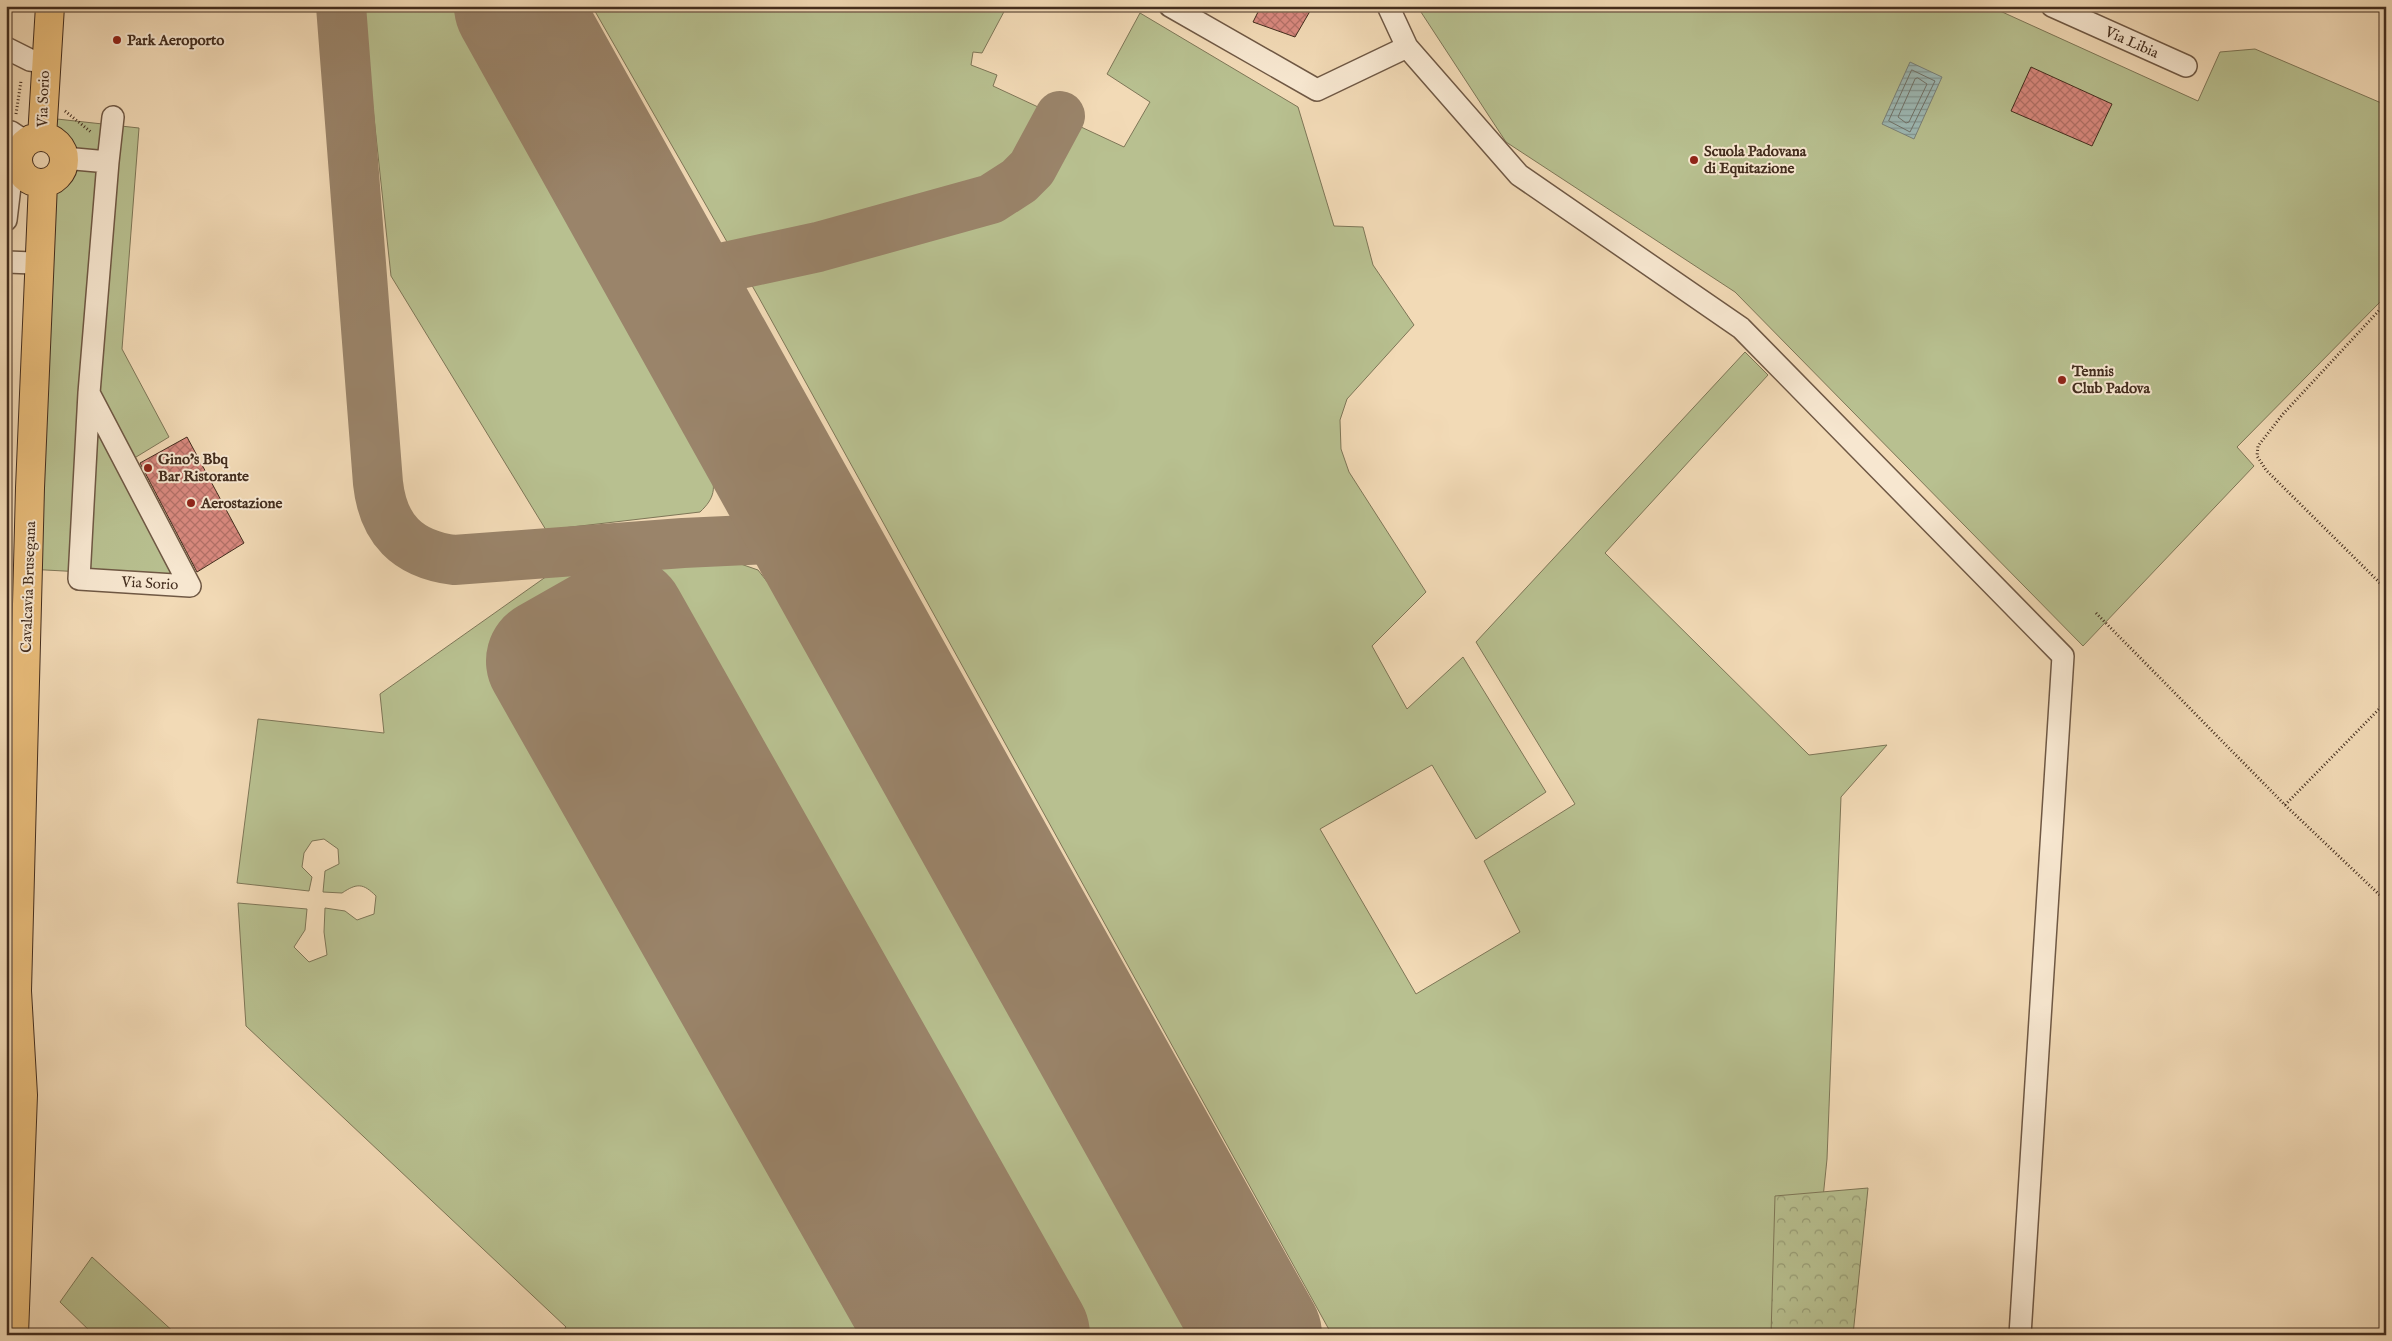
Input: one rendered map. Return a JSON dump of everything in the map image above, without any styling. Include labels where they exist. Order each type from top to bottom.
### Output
[{"type":"main road","name":"Via Sorio","points":[[50,6],[33,68],[23,144],[50,138],[58,143],[64,158]]},
{"type":"main road","points":[[23,144],[25,177],[34,182],[43,183],[59,175],[64,158]]},
{"type":"main road","name":"Cavalcavia Brusegana","points":[[14,1335],[23,1095],[17,991],[30,488],[36,333],[41,270],[43,183]]},
{"type":"main road","name":"Cavalcavia Brusegana","points":[[6,1074],[17,991]]},
{"type":"street","points":[[1170,6],[1317,90],[1408,47]]},
{"type":"street","points":[[1388,6],[1408,47],[1519,175],[1741,328],[2063,656],[2020,1335]]},
{"type":"street","name":"Via Libia","points":[[2052,6],[2186,66]]},
{"type":"street","name":"Via Sorio","points":[[6,48],[30,60],[33,68]]},
{"type":"street","name":"Via Sorio","points":[[89,393],[190,586],[79,579],[89,393],[111,127]]},
{"type":"street","name":"Via Sorio","points":[[6,220],[11,178],[23,144]]},
{"type":"street","points":[[64,158],[108,162]]},
{"type":"street","points":[[6,262],[33,263],[41,270]]},
{"type":"path","points":[[17,109],[33,68]]},
{"type":"path","points":[[66,111],[83,127],[100,137],[111,127]]},
{"type":"path","points":[[2386,303],[2283,414],[2258,446],[2257,456],[2266,470],[2386,589]]},
{"type":"path","points":[[2096,613],[2285,805],[2386,900]]},
{"type":"path","points":[[2285,805],[2386,702]]},
{"type":"green space","points":[[362,6],[455,6],[710,469],[713,492],[709,502],[700,512],[546,530],[391,276]]},
{"type":"green space","points":[[592,6],[1007,6],[982,53],[973,52],[971,65],[997,75],[993,86],[1124,147],[1150,102],[1107,74],[1140,13],[1298,107],[1334,226],[1363,227],[1373,265],[1414,325],[1347,399],[1340,420],[1341,449],[1349,472],[1426,592],[1372,646],[1407,709],[1463,657],[1546,792],[1476,839],[1432,765],[1320,829],[1416,994],[1520,932],[1484,861],[1575,804],[1476,642],[1745,352],[1768,375],[1605,553],[1809,755],[1887,745],[1841,797],[1827,1159],[1809,1335],[1332,1335],[758,296]]},
{"type":"green space","name":"Tennis Club Padova","points":[[1417,6],[1989,6],[2198,101],[2220,52],[2255,49],[2386,105],[2386,294],[2237,447],[2254,466],[2083,646],[1735,292],[1506,142]]},
{"type":"green space","points":[[57,119],[139,128],[122,349],[169,437],[118,468],[175,577],[27,569],[48,203]]},
{"type":"green space","points":[[732,561],[758,570],[769,584],[1191,1335],[1027,1335],[623,619],[549,662],[931,1335],[560,1335],[566,1327],[246,1026],[238,903],[307,909],[305,930],[294,947],[309,962],[327,955],[324,932],[325,908],[345,911],[357,920],[374,914],[376,896],[360,886],[352,887],[342,893],[323,892],[325,871],[339,864],[338,849],[324,839],[312,841],[304,853],[302,867],[312,877],[309,891],[237,883],[258,719],[384,733],[380,694],[547,576]]},
{"type":"green space","points":[[1868,1188],[1853,1335],[1771,1335],[1775,1196]]},
{"type":"green space","points":[[92,1257],[177,1335],[94,1335],[60,1302]]},
{"type":"water","points":[[1910,62],[1942,77],[1914,139],[1882,124]]},
{"type":"building","points":[[1261,6],[1313,6],[1295,37],[1253,22]]},
{"type":"building","points":[[2031,67],[2112,104],[2092,146],[2011,111]]},
{"type":"building","name":"Aerostazione","points":[[187,437],[244,543],[197,572],[140,463]]},
{"type":"taxiway","points":[[341,6],[378,483],[385,514],[400,536],[423,552],[454,560],[683,543],[814,537]]},
{"type":"taxiway","points":[[670,279],[818,247],[991,199],[1019,181],[1032,168],[1060,116]]},
{"type":"runway","points":[[517,6],[1259,1335]]},
{"type":"runway","points":[[931,1335],[549,661],[623,619],[1027,1335]]},
{"type":"railway","points":[[6,1330],[11,1335]]},
{"type":"place","name":"Park Aeroporto","points":[[117,40]]},
{"type":"place","name":"Scuola Padovana di Equitazione","points":[[1694,160]]},
{"type":"place","name":"Tennis Club Padova","points":[[2062,380]]},
{"type":"place","name":"Gino's Bbq Bar Ristorante","points":[[148,468]]},
{"type":"place","name":"Aerostazione","points":[[191,503]]}]
